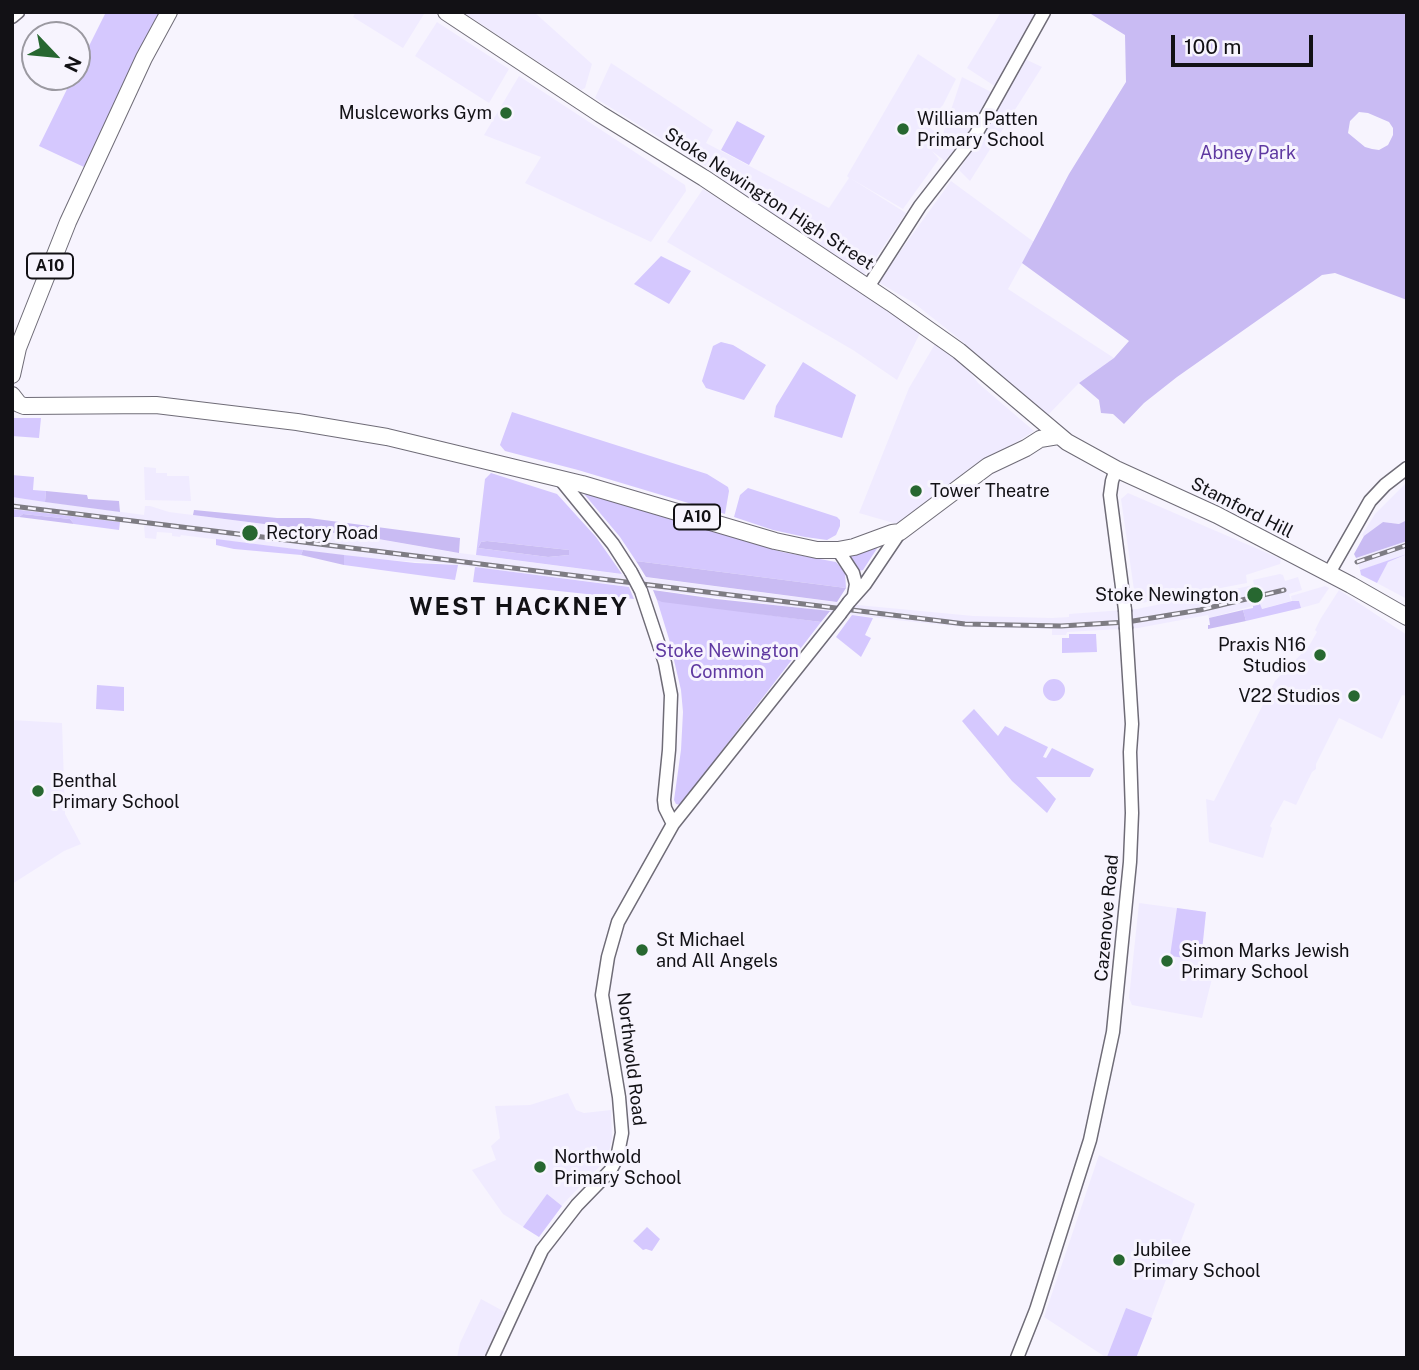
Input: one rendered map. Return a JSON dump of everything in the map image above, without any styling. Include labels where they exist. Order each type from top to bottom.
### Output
[{"type":"highway","name":"A10","points":[[12,375],[18,348],[40,290],[96,160],[169,12]]},
{"type":"highway","name":"Stoke Newington High Street","points":[[446,12],[868,287],[958,351],[1036,418],[1055,430],[1058,436]]},
{"type":"highway","name":"A10","points":[[16,403],[147,405],[297,422],[387,437],[560,479],[694,515],[775,541],[817,550],[838,550],[900,532]]},
{"type":"highway","points":[[1036,418],[1040,439]]},
{"type":"highway","name":"Northwold Road","points":[[900,532],[970,477],[1040,439],[1058,436]]},
{"type":"highway","name":"Stamford Hill","points":[[1058,436],[1116,470],[1217,515],[1407,617]]},
{"type":"main road","points":[[12,17],[18,12]]},
{"type":"main road","points":[[868,287],[920,206],[976,134],[1044,12]]},
{"type":"main road","points":[[1329,573],[1370,501],[1406,468]]},
{"type":"main road","name":"Cazenove Road","points":[[1017,1358],[1036,1310],[1090,1140],[1114,1022],[1130,862],[1132,813],[1132,724],[1125,610],[1110,493],[1116,470]]},
{"type":"main road","points":[[560,479],[613,544],[631,572],[641,591],[665,663],[671,695],[664,800],[673,824]]},
{"type":"main road","name":"Northwold Road","points":[[492,1358],[542,1250],[576,1205],[610,1171],[617,1157],[621,1143],[621,1121],[615,1066],[603,1013],[604,979],[618,922],[673,824],[882,562],[900,532]]},
{"type":"main road","points":[[838,550],[853,573],[856,584],[852,599]]},
{"type":"shaded area","points":[[356,12],[424,14],[403,48],[353,17]]},
{"type":"shaded area","points":[[463,12],[534,12],[592,64],[585,88],[581,90]]},
{"type":"shaded area","points":[[1001,12],[1038,12],[996,87],[967,68]]},
{"type":"shaded area","points":[[437,22],[509,69],[489,103],[415,56]]},
{"type":"shaded area","points":[[918,54],[956,79],[943,105],[925,124],[938,134],[931,150],[943,134],[962,77],[993,93],[975,125],[945,161],[932,151],[939,159],[903,209],[850,178],[906,213],[863,277],[743,199],[709,168],[595,98],[611,63],[713,130],[706,143],[829,208],[849,178],[847,176]]},
{"type":"shaded area","points":[[1025,59],[1042,67],[970,181],[959,170]]},
{"type":"shaded area","points":[[519,76],[685,185],[686,191],[651,242],[525,183],[541,157],[484,135]]},
{"type":"shaded area","points":[[951,181],[1034,242],[1008,289],[1114,358],[1079,383],[1047,416],[914,303],[878,282]]},
{"type":"shaded area","points":[[703,189],[858,287],[921,331],[897,380],[853,350],[667,242]]},
{"type":"shaded area","points":[[935,344],[966,366],[978,383],[1034,431],[978,466],[897,524],[859,513],[909,388]]},
{"type":"shaded area","points":[[144,467],[156,468],[156,473],[167,473],[167,476],[189,476],[191,501],[145,500]]},
{"type":"shaded area","points":[[1407,482],[1407,520],[1399,524],[1383,522],[1365,537],[1362,535],[1375,514]]},
{"type":"shaded area","points":[[1128,493],[1281,559],[1280,564],[1246,575],[1247,583],[1136,604],[1121,499]]},
{"type":"shaded area","points":[[12,497],[144,515],[145,506],[150,506],[169,512],[367,537],[452,552],[858,605],[973,616],[1052,618],[1069,617],[1069,614],[1137,609],[1254,585],[1253,580],[1280,574],[1285,581],[1298,577],[1302,590],[1289,594],[1291,601],[1261,609],[1260,604],[1209,618],[1208,615],[1138,628],[1052,635],[1052,629],[964,627],[896,620],[451,564],[372,559],[181,535],[180,537],[172,536],[172,533],[157,532],[156,539],[145,538],[144,525],[12,509]]},
{"type":"shaded area","points":[[1407,541],[1407,599],[1377,583],[1388,561],[1360,570],[1356,558]]},
{"type":"shaded area","points":[[1325,586],[1329,588],[1319,603],[1301,608],[1299,601],[1292,602],[1291,596]]},
{"type":"shaded area","points":[[1339,590],[1407,635],[1407,696],[1402,695],[1382,739],[1339,718],[1296,805],[1284,800],[1270,826],[1272,828],[1263,858],[1209,842],[1206,799],[1214,801],[1275,681],[1309,646],[1321,618]]},
{"type":"shaded area","name":"Benthal Primary School","points":[[12,720],[62,723],[65,814],[81,844],[64,851],[12,884]]},
{"type":"shaded area","name":"Simon Marks Jewish Primary School","points":[[1139,903],[1206,912],[1201,962],[1215,967],[1202,1018],[1132,1005],[1129,998]]},
{"type":"shaded area","name":"Northwold Primary School","points":[[568,1093],[576,1110],[584,1113],[611,1110],[612,1138],[609,1152],[602,1164],[564,1203],[539,1237],[503,1214],[472,1170],[496,1160],[491,1146],[500,1138],[495,1106],[530,1105]]},
{"type":"shaded area","name":"Jubilee Primary School","points":[[1099,1155],[1195,1204],[1136,1358],[1107,1358],[1044,1317]]},
{"type":"shaded area","points":[[481,1299],[505,1312],[484,1358],[457,1358],[460,1343]]},
{"type":"green space","points":[[106,12],[161,12],[84,167],[39,146],[66,91],[91,91],[91,42]]},
{"type":"green space","name":"Abney Park","points":[[1407,12],[1407,300],[1335,273],[1322,275],[1177,377],[1144,403],[1124,424],[1113,414],[1101,413],[1099,400],[1079,383],[1114,358],[1129,341],[1022,263],[1069,174],[1126,82],[1125,35],[1091,14]],"holes":[[[1359,112],[1389,122],[1393,128],[1388,145],[1379,150],[1365,147],[1348,133],[1350,121]]]},
{"type":"green space","points":[[737,121],[765,136],[749,165],[721,150]]},
{"type":"green space","points":[[661,256],[691,271],[669,304],[634,284]]},
{"type":"green space","points":[[721,342],[733,345],[766,365],[744,400],[706,388],[702,381],[713,346]]},
{"type":"green space","points":[[803,362],[856,395],[842,438],[774,417],[776,406]]},
{"type":"green space","points":[[512,412],[707,474],[728,487],[725,514],[505,451],[500,445]]},
{"type":"green space","points":[[12,418],[41,418],[39,438],[12,436]]},
{"type":"green space","points":[[491,473],[557,494],[596,537],[622,574],[476,555],[485,479]],"holes":[[[487,541],[569,550],[569,555],[548,557],[478,548],[481,542]]]},
{"type":"green space","points":[[12,475],[34,477],[33,490],[46,491],[45,502],[12,497]]},
{"type":"green space","points":[[748,488],[837,517],[840,526],[836,535],[827,540],[805,537],[734,517],[740,495]]},
{"type":"green space","points":[[580,489],[782,552],[836,562],[845,572],[846,588],[636,561],[620,537]]},
{"type":"green space","points":[[46,491],[87,495],[88,499],[119,501],[120,512],[45,502]]},
{"type":"green space","points":[[12,509],[120,522],[119,530],[74,524],[70,519],[23,514],[12,517]]},
{"type":"green space","points":[[194,510],[277,518],[309,518],[460,538],[459,553],[367,537],[193,515]]},
{"type":"green space","points":[[23,514],[70,519],[74,524],[19,517]]},
{"type":"green space","points":[[1407,520],[1407,541],[1356,558],[1354,554],[1364,536],[1383,522],[1399,524]]},
{"type":"green space","points":[[216,539],[303,550],[301,555],[234,549],[216,545]]},
{"type":"green space","points":[[481,542],[569,550],[569,555],[548,557],[478,548]]},
{"type":"green space","points":[[878,547],[863,570],[859,571],[849,554]]},
{"type":"green space","points":[[303,550],[344,555],[344,565],[301,555]]},
{"type":"green space","points":[[1407,554],[1388,562],[1377,583],[1361,575],[1360,570]]},
{"type":"green space","points":[[344,555],[458,565],[455,580],[344,565]]},
{"type":"green space","points":[[636,561],[846,588],[837,602],[646,577]]},
{"type":"green space","points":[[475,567],[629,587],[634,599],[473,582]]},
{"type":"green space","points":[[653,590],[830,611],[821,622],[662,602],[657,600]]},
{"type":"green space","name":"Stoke Newington Common","points":[[657,600],[821,622],[680,805],[674,800],[681,750],[681,690]]},
{"type":"green space","points":[[1299,601],[1301,608],[1246,621],[1243,610],[1260,604],[1262,609]]},
{"type":"green space","points":[[1243,610],[1246,621],[1208,629],[1209,618]]},
{"type":"green space","points":[[852,615],[873,618],[865,635],[871,638],[861,657],[836,637]]},
{"type":"green space","points":[[1069,634],[1096,634],[1097,652],[1062,653],[1062,638],[1069,638]]},
{"type":"green space","points":[[1054,679],[1062,682],[1065,690],[1062,698],[1054,701],[1046,698],[1043,690],[1046,682]]},
{"type":"green space","points":[[97,685],[124,687],[124,711],[96,709]]},
{"type":"green space","points":[[974,709],[998,736],[1005,726],[1048,747],[1043,757],[1046,758],[1052,748],[1094,769],[1090,777],[1036,777],[1056,799],[1047,813],[1012,781],[962,721]]},
{"type":"green space","points":[[1177,908],[1206,912],[1201,960],[1170,956]]},
{"type":"green space","points":[[547,1194],[562,1206],[539,1237],[523,1227]]},
{"type":"green space","points":[[647,1227],[660,1239],[652,1251],[643,1250],[633,1241]]},
{"type":"green space","points":[[1126,1308],[1152,1318],[1136,1358],[1109,1358],[1107,1357]]},
{"type":"railway","points":[[12,506],[965,624],[1061,626],[1127,622],[1200,610],[1284,590]]},
{"type":"railway","points":[[1357,562],[1407,545]]},
{"type":"place","name":"Muslceworks Gym","points":[[506,113]]},
{"type":"place","name":"William Patten Primary School","points":[[903,129]]},
{"type":"place","name":"Tower Theatre","points":[[916,491]]},
{"type":"place","name":"Rectory Road","points":[[250,533]]},
{"type":"place","name":"Stoke Newington","points":[[1255,595]]},
{"type":"place","name":"Praxis N16 Studios","points":[[1320,655]]},
{"type":"place","name":"V22 Studios","points":[[1354,696]]},
{"type":"place","name":"Benthal Primary School","points":[[38,791]]},
{"type":"place","name":"St Michael and All Angels","points":[[642,950]]},
{"type":"place","name":"Simon Marks Jewish Primary School","points":[[1167,961]]},
{"type":"place","name":"Northwold Primary School","points":[[540,1167]]},
{"type":"place","name":"Jubilee Primary School","points":[[1119,1260]]},
{"type":"district","name":"WEST HACKNEY","points":[[519,608]]}]
